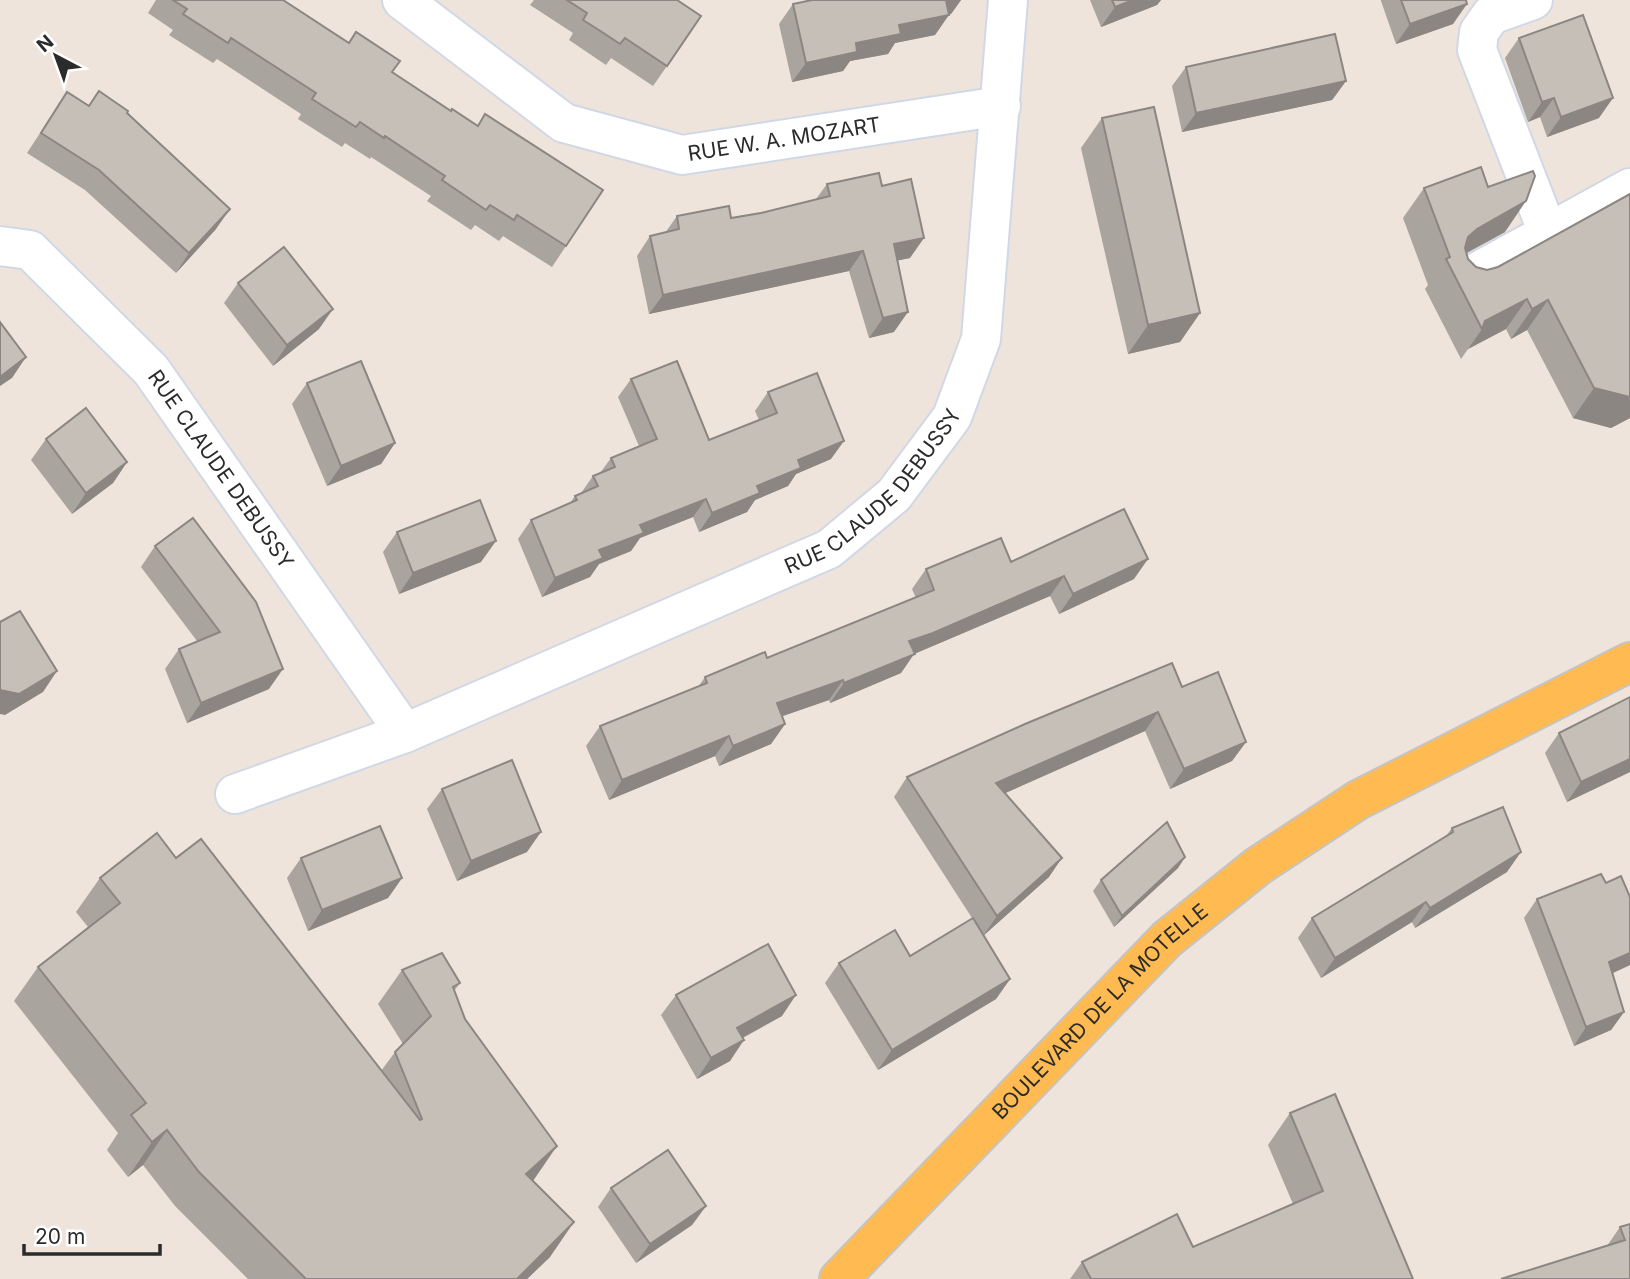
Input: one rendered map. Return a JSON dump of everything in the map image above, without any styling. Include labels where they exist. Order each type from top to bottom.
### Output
[{"type":"main road","name":"BOULEVARD DE LA MOTELLE","points":[[839,1279],[1167,939],[1258,866],[1358,800],[1394,780],[1630,662]]},
{"type":"street","name":"RUE W. A. MOZART","points":[[402,0],[564,123],[682,155],[1000,106]]},
{"type":"street","name":"RUE CLAUDE DEBUSSY","points":[[235,794],[405,733],[830,550],[894,495],[952,416],[981,339],[1008,0]]},
{"type":"street","points":[[1533,0],[1491,15],[1479,32],[1477,51],[1548,233]]},
{"type":"street","points":[[1466,278],[1630,188]]},
{"type":"street","name":"RUE CLAUDE DEBUSSY","points":[[0,246],[30,250],[151,370],[405,733]]},
{"type":"building","points":[[173,0],[283,0],[349,43],[356,32],[400,61],[392,72],[451,111],[452,109],[478,126],[485,114],[603,190],[566,246],[517,215],[514,220],[490,205],[486,210],[442,180],[445,176],[385,136],[384,138],[360,122],[356,127],[312,99],[316,93],[231,38],[228,43],[183,14],[187,9]]},
{"type":"building","points":[[567,0],[677,0],[701,16],[667,66],[625,38],[620,44],[583,20],[587,13]]},
{"type":"building","points":[[812,0],[946,0],[949,15],[899,25],[901,34],[856,43],[857,52],[806,63],[793,4]]},
{"type":"building","points":[[1112,0],[1133,0],[1115,7]]},
{"type":"building","points":[[1401,0],[1466,0],[1467,4],[1410,24]]},
{"type":"building","points":[[1583,15],[1613,98],[1561,117],[1554,98],[1542,102],[1519,38]]},
{"type":"building","points":[[1335,34],[1346,81],[1196,113],[1186,67]]},
{"type":"building","points":[[99,91],[128,111],[127,113],[230,209],[189,253],[99,170],[41,133],[67,92],[89,106]]},
{"type":"building","points":[[1154,107],[1200,313],[1148,325],[1102,118]]},
{"type":"building","points":[[1481,167],[1488,187],[1533,171],[1535,176],[1526,201],[1468,237],[1465,248],[1468,259],[1476,267],[1487,270],[1498,267],[1630,194],[1630,397],[1594,388],[1548,300],[1532,309],[1527,299],[1485,321],[1482,329],[1446,259],[1450,257],[1424,188]]},
{"type":"building","points":[[879,173],[882,186],[911,179],[924,238],[894,244],[908,312],[883,318],[863,251],[663,295],[650,236],[679,229],[677,216],[729,206],[731,218],[761,213],[830,196],[827,184]]},
{"type":"building","points":[[284,247],[333,309],[287,345],[238,283]]},
{"type":"building","points":[[0,322],[26,357],[0,377]]},
{"type":"building","points":[[361,361],[395,443],[341,466],[307,383]]},
{"type":"building","points":[[677,361],[709,440],[777,413],[768,392],[817,373],[844,441],[798,460],[801,468],[757,486],[760,493],[712,513],[706,499],[640,525],[644,533],[599,550],[603,558],[555,578],[531,520],[577,500],[575,496],[598,486],[593,476],[615,467],[611,458],[657,439],[631,379]]},
{"type":"building","points":[[86,408],[127,462],[86,493],[46,439]]},
{"type":"building","points":[[480,500],[496,541],[413,573],[397,532]]},
{"type":"building","points":[[1124,509],[1148,559],[1073,594],[1064,576],[909,641],[915,654],[844,683],[843,680],[777,703],[785,724],[733,746],[729,736],[622,780],[600,726],[707,683],[705,677],[765,652],[767,658],[934,590],[926,569],[1001,538],[1011,562]]},
{"type":"building","points":[[193,518],[256,602],[283,669],[201,703],[179,649],[220,632],[155,546]]},
{"type":"building","points":[[20,611],[57,671],[19,694],[0,690],[0,622]]},
{"type":"building","points":[[1172,663],[1182,687],[1218,672],[1246,742],[1184,769],[1158,712],[996,783],[1062,858],[997,916],[907,777]]},
{"type":"building","points":[[1630,697],[1630,759],[1581,782],[1559,733]]},
{"type":"building","points":[[512,760],[541,832],[471,861],[442,789]]},
{"type":"building","points":[[1503,807],[1521,852],[1430,908],[1426,902],[1335,958],[1312,918],[1453,832],[1452,828]]},
{"type":"building","points":[[1167,822],[1185,857],[1122,916],[1101,880]]},
{"type":"building","points":[[380,826],[402,878],[322,910],[301,858]]},
{"type":"building","points":[[157,833],[176,858],[201,839],[420,1120],[422,1119],[395,1052],[431,1016],[402,970],[442,953],[460,983],[453,987],[465,1019],[557,1146],[526,1174],[574,1222],[517,1279],[306,1279],[199,1172],[167,1130],[152,1142],[131,1115],[146,1103],[38,967],[120,903],[100,878]]},
{"type":"building","points":[[1601,874],[1606,883],[1621,876],[1630,897],[1630,953],[1609,962],[1624,1012],[1586,1027],[1537,899]]},
{"type":"building","points":[[973,918],[1010,979],[892,1050],[839,963],[895,930],[910,956]]},
{"type":"building","points":[[768,944],[796,995],[737,1028],[744,1040],[711,1058],[676,995]]},
{"type":"building","points":[[1335,1094],[1413,1279],[1091,1279],[1082,1262],[1177,1214],[1193,1247],[1323,1191],[1290,1113]]},
{"type":"building","points":[[668,1150],[706,1206],[650,1244],[611,1188]]},
{"type":"building","points":[[1630,1224],[1630,1279],[1501,1279],[1625,1240],[1620,1227]]}]
